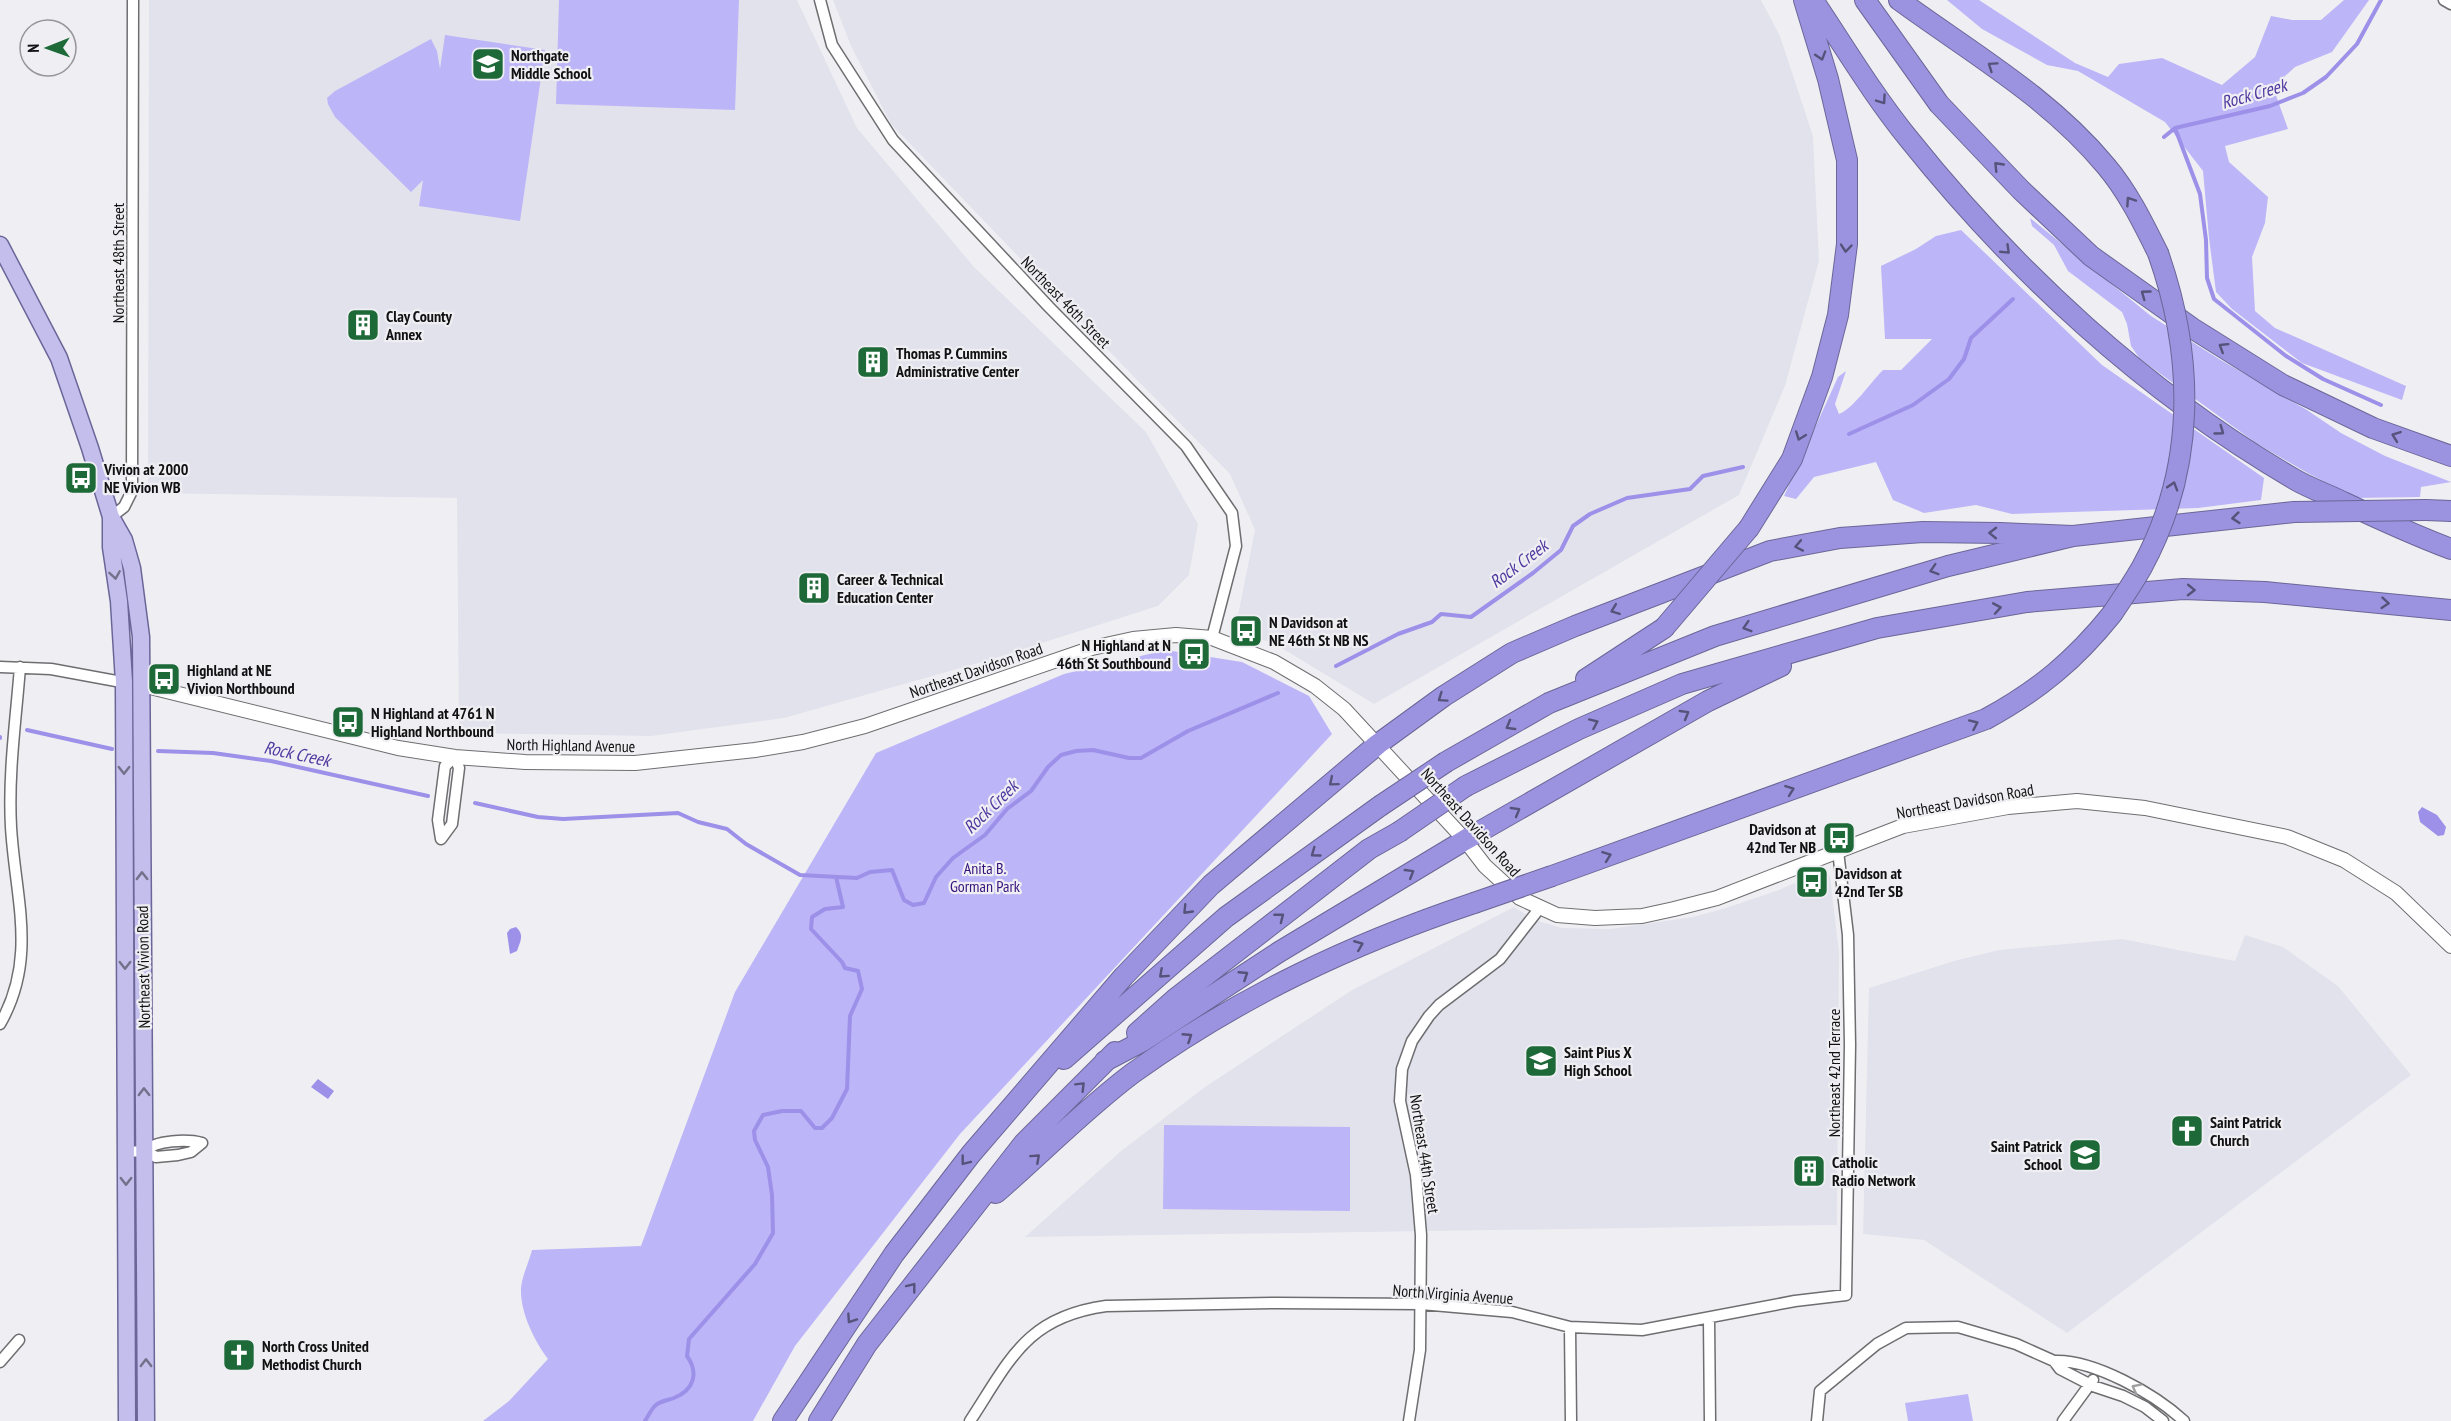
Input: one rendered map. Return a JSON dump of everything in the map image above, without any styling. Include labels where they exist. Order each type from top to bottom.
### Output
[{"type":"highway","points":[[1016,1099],[1116,1016],[1226,917],[1380,806],[1446,762],[1549,703],[1664,627],[1749,528],[1792,459],[1822,377],[1838,315],[1847,244],[1847,160],[1828,79],[1804,0]]},
{"type":"highway","points":[[1813,0],[1907,137],[1992,237],[2089,330],[2156,385],[2244,448],[2287,475],[2410,533],[2451,549]]},
{"type":"highway","points":[[1864,0],[1939,104],[2021,190],[2091,256],[2192,328],[2283,385],[2373,428],[2451,456]]},
{"type":"highway","points":[[960,1225],[1132,1075],[1185,1038],[1237,1006],[1337,954],[1403,927],[1552,876],[1986,719],[2018,702],[2056,674],[2090,641],[2112,614],[2141,568],[2158,533],[2176,478],[2181,447],[2184,366],[2175,307],[2158,253],[2136,210],[2108,167],[2074,131],[2020,86],[1899,0]]},
{"type":"highway","points":[[1549,703],[1715,636],[1948,566],[2073,537],[2294,512],[2451,511]]},
{"type":"highway","points":[[783,1421],[894,1254],[1016,1099],[1124,976],[1211,885],[1378,744],[1444,696],[1512,653],[1575,626],[1770,551],[1840,538],[1923,532],[1996,532],[2073,537]]},
{"type":"highway","points":[[819,1421],[867,1344],[1024,1143],[1105,1061],[1175,999],[1369,849],[1399,832],[1466,786],[1579,729],[1682,684],[1877,628],[2027,602],[2183,589],[2265,592],[2451,610]]},
{"type":"highway","points":[[1105,1061],[1143,1041],[1279,952],[1465,840],[1716,697],[1779,667],[1877,628]]},
{"type":"main road","name":"Northeast Vivion Road","points":[[0,245],[59,358],[111,517],[124,540],[132,568],[141,637],[146,1421]]},
{"type":"main road","name":"Northeast Vivion Road","points":[[111,517],[111,547],[119,601],[124,682],[127,1421]]},
{"type":"main road","points":[[126,1244],[146,1264]]},
{"type":"street","name":"Northeast 48th Street","points":[[111,517],[124,507],[132,491],[133,0]]},
{"type":"street","name":"Northeast 46th Street","points":[[820,0],[832,45],[893,140],[1049,307],[1186,447],[1232,513],[1236,546],[1212,638]]},
{"type":"street","points":[[2445,0],[2451,4]]},
{"type":"street","name":"Northeast Davidson Road","points":[[755,750],[803,742],[865,726],[1092,648],[1133,639],[1176,635],[1212,638],[1274,662],[1315,687],[1344,709],[1465,840],[1493,874],[1520,898],[1539,909],[1557,915],[1595,918],[1642,916],[1717,898],[1903,826],[2008,807],[2077,801],[2145,808],[2287,837],[2344,860],[2396,893],[2451,946]]},
{"type":"street","name":"North Highland Avenue","points":[[0,667],[51,669],[142,685],[349,738],[455,757],[525,762],[635,763],[755,750]]},
{"type":"street","points":[[0,1024],[17,980],[23,940],[11,828],[20,667]]},
{"type":"street","points":[[455,757],[459,768],[452,824],[441,838],[438,820],[445,766],[455,757]]},
{"type":"street","name":"Northeast 42nd Terrace","points":[[1838,851],[1848,935],[1850,1045],[1846,1295]]},
{"type":"street","name":"Northeast 44th Street","points":[[1409,1421],[1420,1350],[1419,1197],[1400,1095],[1402,1069],[1416,1034],[1429,1016],[1439,1005],[1500,959],[1539,909]]},
{"type":"street","points":[[125,1152],[145,1151]]},
{"type":"street","name":"North Virginia Avenue","points":[[970,1421],[1023,1343],[1054,1321],[1087,1309],[1106,1306],[1277,1303],[1421,1304],[1512,1312],[1570,1327],[1642,1330],[1795,1301],[1846,1295]]},
{"type":"street","points":[[1709,1319],[1710,1421]]},
{"type":"street","points":[[1570,1327],[1570,1421]]},
{"type":"street","points":[[1817,1421],[1820,1391],[1877,1344],[1906,1328],[1958,1327],[2016,1344],[2054,1361],[2067,1361],[2100,1371],[2151,1396],[2184,1421]]},
{"type":"street","points":[[0,1362],[20,1340]]},
{"type":"street","points":[[2054,1361],[2060,1369],[2090,1385],[2123,1396],[2145,1407],[2163,1421]]},
{"type":"street","points":[[2063,1421],[2100,1371]]},
{"type":"shaded area","points":[[149,0],[797,0],[857,128],[974,267],[1146,432],[1198,524],[1189,575],[1158,606],[989,660],[784,718],[651,736],[459,733],[457,498],[148,493]]},
{"type":"shaded area","points":[[833,0],[1761,0],[1780,36],[1813,136],[1819,261],[1785,386],[1739,495],[1374,704],[1275,644],[1235,630],[1255,530],[1230,474],[891,124],[851,46]]},
{"type":"shaded area","points":[[2422,807],[2437,815],[2446,827],[2444,835],[2438,836],[2420,822],[2418,812]]},
{"type":"shaded area","name":"Saint Pius X High School","points":[[1821,871],[1827,872],[1830,877],[1839,952],[1837,1225],[1025,1237],[1121,1151],[1205,1087],[1352,990],[1514,907],[1535,920],[1562,928],[1610,929],[1693,917],[1726,908],[1779,890]]},
{"type":"shaded area","points":[[516,927],[521,936],[520,942],[517,951],[510,954],[507,933]]},
{"type":"shaded area","name":"Saint Patrick School","points":[[2245,935],[2283,947],[2338,986],[2411,1075],[2067,1333],[1924,1240],[1863,1234],[1869,988],[1954,961],[1999,950],[2122,939],[2235,961]]},
{"type":"shaded area","points":[[318,1079],[334,1091],[328,1099],[311,1087]]},
{"type":"green space","points":[[559,0],[739,0],[735,110],[556,104]]},
{"type":"green space","points":[[1947,0],[1979,0],[2075,63],[2108,77],[2119,64],[2162,58],[2222,85],[2255,57],[2271,16],[2292,20],[2321,20],[2344,0],[2369,0],[2332,52],[2295,67],[2273,87],[2288,129],[2225,146],[2229,162],[2268,197],[2265,223],[2252,257],[2255,311],[2275,328],[2406,386],[2402,400],[2302,363],[2232,309],[2216,292],[2203,171],[2165,122],[2078,71],[2047,65],[1982,29]]},
{"type":"green space","points":[[445,35],[545,50],[520,221],[419,206],[423,180],[411,192],[335,117],[328,104],[327,98],[335,91],[431,39],[437,51],[440,69]]},
{"type":"green space","points":[[2030,218],[2151,316],[2219,359],[2307,410],[2341,433],[2385,456],[2451,482],[2421,487],[2420,497],[2355,498],[2256,443],[2140,359],[2131,346],[2122,312],[2068,271],[2054,245],[2032,226]]},
{"type":"green space","points":[[1961,230],[2102,365],[2264,478],[2261,500],[2198,508],[2012,514],[1976,505],[1924,513],[1893,500],[1876,462],[1814,477],[1796,499],[1784,496],[1838,377],[1846,371],[1835,404],[1839,414],[1856,401],[1883,370],[1901,370],[1932,339],[1885,339],[1881,266],[1916,249],[1936,236]]},
{"type":"green space","name":"Anita B. Gorman Park","points":[[1166,650],[1242,662],[1309,696],[1332,734],[960,1134],[795,1346],[753,1421],[483,1421],[509,1401],[548,1359],[529,1325],[521,1297],[522,1283],[532,1250],[641,1246],[735,992],[876,753],[1064,674]]},
{"type":"green space","points":[[1164,1125],[1350,1127],[1350,1211],[1163,1209]]},
{"type":"green space","points":[[1968,1394],[1973,1421],[1908,1421],[1905,1403]]},
{"type":"waterway","name":"Rock Creek","points":[[2164,137],[2175,128],[2270,106],[2303,93],[2326,77],[2357,44],[2381,0]]},
{"type":"waterway","points":[[2175,128],[2200,194],[2206,240],[2207,278],[2214,299],[2286,356],[2323,379],[2381,405]]},
{"type":"waterway","name":"Rock Creek","points":[[1849,434],[1913,405],[1949,379],[1964,359],[1971,338],[2013,299]]},
{"type":"waterway","name":"Rock Creek","points":[[1336,666],[1398,634],[1432,622],[1441,614],[1471,617],[1561,550],[1573,526],[1590,514],[1627,498],[1690,489],[1703,476],[1743,467]]},
{"type":"waterway","name":"Rock Creek","points":[[475,803],[538,817],[563,819],[678,813],[698,822],[727,829],[746,844],[800,875],[857,878],[870,872],[892,870],[904,900],[913,905],[924,903],[936,877],[953,858],[985,835],[1007,809],[1031,791],[1048,767],[1061,755],[1093,750],[1129,758],[1141,758],[1188,731],[1278,693]]},
{"type":"waterway","name":"Rock Creek","points":[[27,730],[112,749]]},
{"type":"waterway","name":"Rock Creek","points":[[158,751],[213,753],[271,761],[428,796]]},
{"type":"waterway","points":[[645,1421],[658,1404],[681,1395],[690,1386],[693,1369],[687,1356],[689,1339],[755,1264],[773,1233],[772,1195],[768,1167],[755,1140],[754,1131],[763,1115],[782,1111],[801,1111],[815,1128],[822,1128],[832,1118],[847,1089],[850,1016],[862,989],[858,971],[845,968],[811,929],[812,917],[825,909],[843,907],[836,877]]},
{"type":"place","name":"Northgate Middle School","points":[[488,64]]},
{"type":"place","name":"Clay County Annex","points":[[363,325]]},
{"type":"place","name":"Thomas P. Cummins Administrative Center","points":[[873,362]]},
{"type":"place","name":"Vivion at 2000 NE Vivion WB","points":[[81,478]]},
{"type":"place","name":"Career & Technical Education Center","points":[[814,588]]},
{"type":"place","name":"N Davidson at NE 46th St NB NS","points":[[1246,631]]},
{"type":"place","name":"N Highland at N 46th St Southbound","points":[[1194,654]]},
{"type":"place","name":"Highland at NE Vivion Northbound","points":[[164,679]]},
{"type":"place","name":"N Highland at 4761 N Highland Northbound","points":[[348,722]]},
{"type":"place","name":"Davidson at 42nd Ter NB","points":[[1839,838]]},
{"type":"place","name":"Davidson at 42nd Ter SB","points":[[1812,882]]},
{"type":"place","name":"Saint Pius X High School","points":[[1541,1061]]},
{"type":"place","name":"Saint Patrick Church","points":[[2187,1131]]},
{"type":"place","name":"Saint Patrick School","points":[[2085,1155]]},
{"type":"place","name":"Catholic Radio Network","points":[[1809,1171]]},
{"type":"place","name":"North Cross United Methodist Church","points":[[239,1355]]}]
